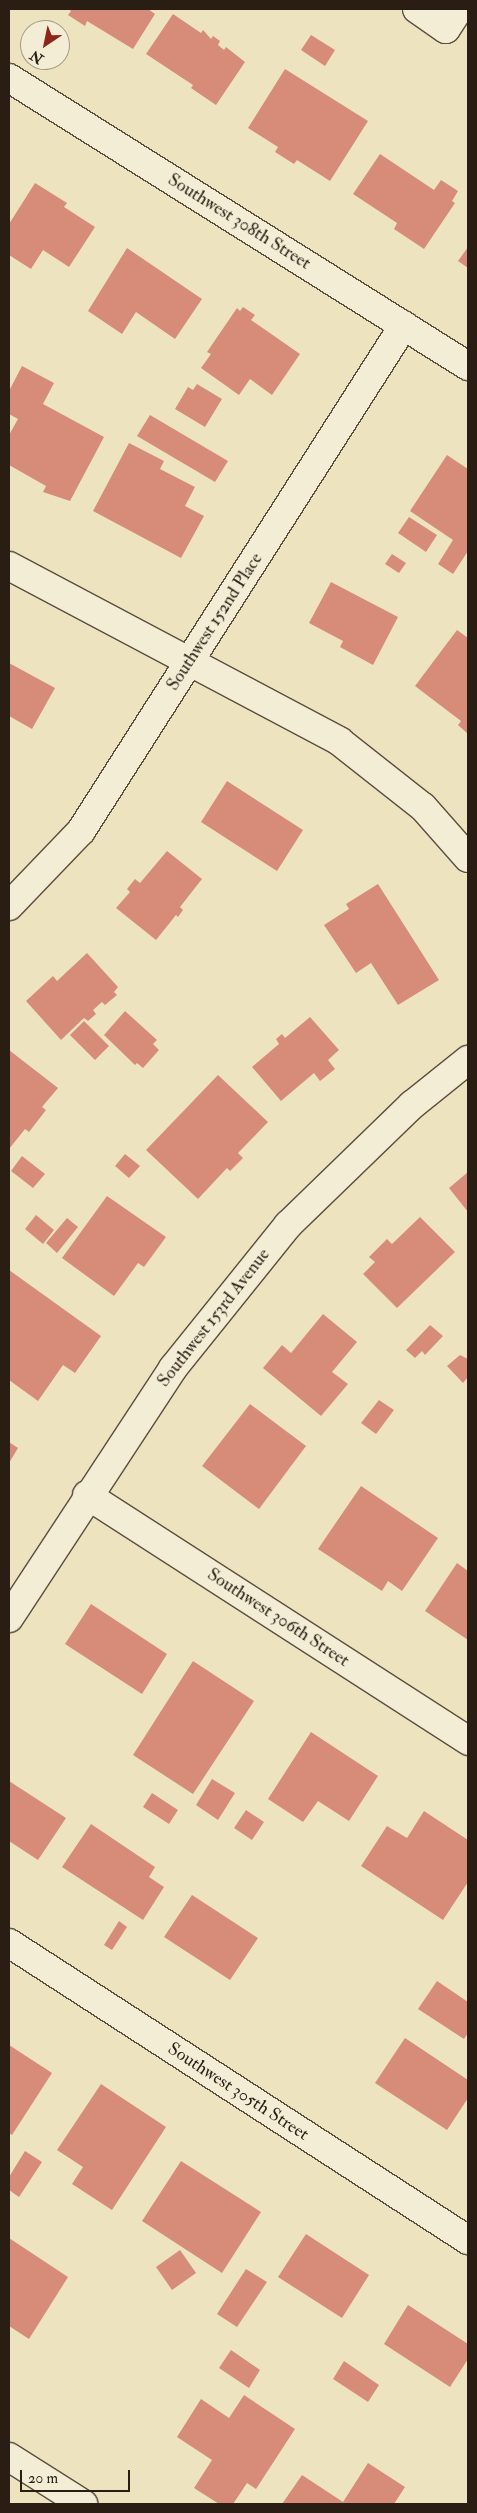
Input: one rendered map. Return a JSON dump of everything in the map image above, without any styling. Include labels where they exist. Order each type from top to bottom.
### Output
[{"type":"street","points":[[417,9],[446,28],[459,9]]},
{"type":"street","name":"Southwest 308th Street","points":[[9,78],[468,366]]},
{"type":"street","name":"Southwest 152nd Place","points":[[9,906],[81,831],[404,325]]},
{"type":"street","points":[[9,566],[339,741],[424,807],[468,858]]},
{"type":"street","name":"Southwest 153rd Avenue","points":[[9,1618],[87,1495],[173,1368],[288,1225],[412,1105],[468,1060]]},
{"type":"street","name":"Southwest 306th Street","points":[[87,1495],[468,1741]]},
{"type":"street","name":"Southwest 305th Street","points":[[9,1943],[468,2240]]},
{"type":"street","points":[[9,2457],[83,2504]]},
{"type":"building","points":[[69,9],[148,9],[155,14],[133,49],[87,21],[85,26],[68,15],[71,11]]},
{"type":"building","points":[[173,14],[201,33],[203,30],[211,39],[213,36],[220,41],[218,45],[224,50],[226,47],[245,62],[216,105],[191,88],[193,85],[146,54]]},
{"type":"building","points":[[311,35],[335,50],[325,66],[301,50]]},
{"type":"building","points":[[285,69],[368,121],[330,181],[297,160],[294,164],[275,152],[278,147],[248,128]]},
{"type":"building","points":[[380,154],[434,190],[441,180],[458,191],[452,201],[455,203],[424,249],[394,229],[397,223],[353,194]]},
{"type":"building","points":[[35,183],[67,203],[64,207],[95,227],[69,267],[43,250],[31,269],[9,255],[9,224]]},
{"type":"building","points":[[468,247],[468,268],[458,261]]},
{"type":"building","points":[[127,248],[202,299],[175,339],[136,312],[122,334],[88,311]]},
{"type":"building","points":[[243,307],[255,315],[251,320],[300,354],[272,395],[250,379],[239,395],[201,368],[211,354],[207,352],[237,308],[240,311]]},
{"type":"building","points":[[22,366],[54,383],[43,404],[104,437],[70,501],[43,492],[46,486],[9,465],[9,435],[18,419],[9,414],[9,391]]},
{"type":"building","points":[[197,384],[222,399],[205,427],[175,409],[188,387],[193,390]]},
{"type":"building","points":[[150,415],[228,461],[215,482],[137,436]]},
{"type":"building","points":[[129,443],[164,461],[160,469],[195,487],[185,506],[204,516],[181,558],[93,511]]},
{"type":"building","points":[[447,455],[468,469],[468,551],[453,574],[438,564],[453,540],[410,511]]},
{"type":"building","points":[[409,517],[437,535],[426,552],[398,533]]},
{"type":"building","points":[[392,554],[406,563],[399,573],[385,564]]},
{"type":"building","points":[[331,582],[398,617],[373,665],[340,647],[343,641],[309,623]]},
{"type":"building","points":[[457,630],[468,638],[468,734],[458,725],[461,721],[415,686]]},
{"type":"building","points":[[9,663],[55,688],[32,729],[9,716]]},
{"type":"building","points":[[227,781],[303,830],[277,871],[201,822]]},
{"type":"building","points":[[167,851],[202,879],[180,907],[183,910],[178,917],[176,915],[156,940],[116,908],[130,892],[127,889],[135,879],[140,883]]},
{"type":"building","points":[[378,884],[439,980],[398,1005],[371,963],[356,973],[324,925],[349,909],[346,904]]},
{"type":"building","points":[[87,953],[118,987],[114,992],[117,995],[105,1005],[102,1002],[93,1010],[96,1014],[88,1021],[84,1018],[61,1040],[26,1001],[53,976],[57,981]]},
{"type":"building","points":[[125,1011],[157,1040],[153,1044],[159,1050],[143,1068],[137,1063],[135,1065],[104,1035]]},
{"type":"building","points":[[310,1017],[339,1050],[328,1060],[335,1069],[320,1081],[314,1073],[281,1101],[252,1067],[279,1044],[276,1039],[282,1034],[285,1038]]},
{"type":"building","points":[[84,1021],[109,1046],[95,1060],[70,1035]]},
{"type":"building","points":[[9,1050],[58,1088],[42,1107],[46,1110],[29,1132],[25,1129],[9,1149]]},
{"type":"building","points":[[218,1075],[268,1122],[238,1153],[243,1158],[230,1171],[227,1168],[198,1199],[146,1150]]},
{"type":"building","points":[[125,1154],[140,1166],[129,1178],[115,1166]]},
{"type":"building","points":[[22,1156],[45,1174],[33,1188],[11,1171]]},
{"type":"building","points":[[468,1172],[468,1212],[449,1188]]},
{"type":"building","points":[[107,1196],[166,1237],[144,1267],[138,1263],[114,1296],[62,1258]]},
{"type":"building","points":[[36,1215],[54,1230],[43,1244],[25,1229]]},
{"type":"building","points":[[420,1217],[455,1252],[397,1308],[363,1274],[375,1262],[369,1257],[387,1239],[392,1244]]},
{"type":"building","points":[[67,1218],[78,1227],[57,1253],[46,1243]]},
{"type":"building","points":[[9,1270],[101,1336],[75,1373],[63,1365],[38,1401],[9,1380]]},
{"type":"building","points":[[323,1314],[357,1342],[332,1372],[348,1384],[321,1416],[263,1368],[282,1345],[291,1353]]},
{"type":"building","points":[[430,1325],[443,1336],[425,1355],[422,1351],[415,1358],[406,1350]]},
{"type":"building","points":[[460,1355],[468,1359],[468,1377],[463,1383],[447,1366]]},
{"type":"building","points":[[379,1400],[394,1410],[376,1434],[361,1423]]},
{"type":"building","points":[[250,1404],[306,1446],[259,1509],[202,1466]]},
{"type":"building","points":[[9,1442],[18,1448],[9,1463]]},
{"type":"building","points":[[361,1486],[438,1538],[402,1591],[388,1581],[382,1591],[318,1549]]},
{"type":"building","points":[[457,1563],[468,1571],[468,1640],[425,1611]]},
{"type":"building","points":[[91,1604],[167,1654],[142,1694],[65,1644]]},
{"type":"building","points":[[193,1661],[254,1701],[193,1794],[133,1755]]},
{"type":"building","points":[[311,1732],[378,1776],[349,1821],[318,1801],[303,1822],[268,1799]]},
{"type":"building","points":[[212,1779],[235,1793],[218,1820],[196,1805]]},
{"type":"building","points":[[9,1781],[66,1818],[38,1860],[9,1841]]},
{"type":"building","points":[[152,1793],[178,1810],[169,1824],[143,1807]]},
{"type":"building","points":[[246,1810],[264,1822],[252,1840],[234,1828]]},
{"type":"building","points":[[424,1811],[468,1840],[468,1882],[443,1920],[361,1866],[387,1826],[407,1838]]},
{"type":"building","points":[[91,1824],[155,1867],[149,1877],[164,1887],[143,1920],[62,1867]]},
{"type":"building","points":[[192,1895],[258,1938],[230,1980],[164,1937]]},
{"type":"building","points":[[119,1921],[127,1927],[112,1950],[104,1945]]},
{"type":"building","points":[[437,1981],[468,2002],[468,2033],[464,2039],[418,2009]]},
{"type":"building","points":[[405,2038],[468,2080],[468,2098],[447,2130],[375,2083]]},
{"type":"building","points":[[9,2045],[52,2073],[12,2135],[9,2133]]},
{"type":"building","points":[[101,2084],[166,2127],[112,2210],[72,2184],[83,2167],[57,2150]]},
{"type":"building","points":[[25,2151],[42,2162],[19,2197],[9,2190],[9,2177]]},
{"type":"building","points":[[181,2161],[261,2212],[222,2273],[142,2221]]},
{"type":"building","points":[[306,2234],[369,2275],[342,2318],[278,2277]]},
{"type":"building","points":[[9,2238],[68,2277],[29,2339],[9,2326]]},
{"type":"building","points":[[180,2250],[196,2273],[172,2290],[156,2267]]},
{"type":"building","points":[[246,2269],[267,2282],[237,2327],[217,2314]]},
{"type":"building","points":[[408,2305],[468,2344],[468,2359],[450,2387],[384,2344]]},
{"type":"building","points":[[231,2350],[260,2370],[249,2388],[219,2368]]},
{"type":"building","points":[[344,2361],[379,2385],[368,2402],[333,2379]]},
{"type":"building","points":[[244,2395],[295,2429],[256,2489],[247,2483],[233,2504],[219,2504],[194,2488],[212,2460],[177,2437],[201,2399],[229,2418]]},
{"type":"building","points":[[368,2463],[405,2487],[394,2504],[282,2504],[302,2475],[343,2502]]}]
